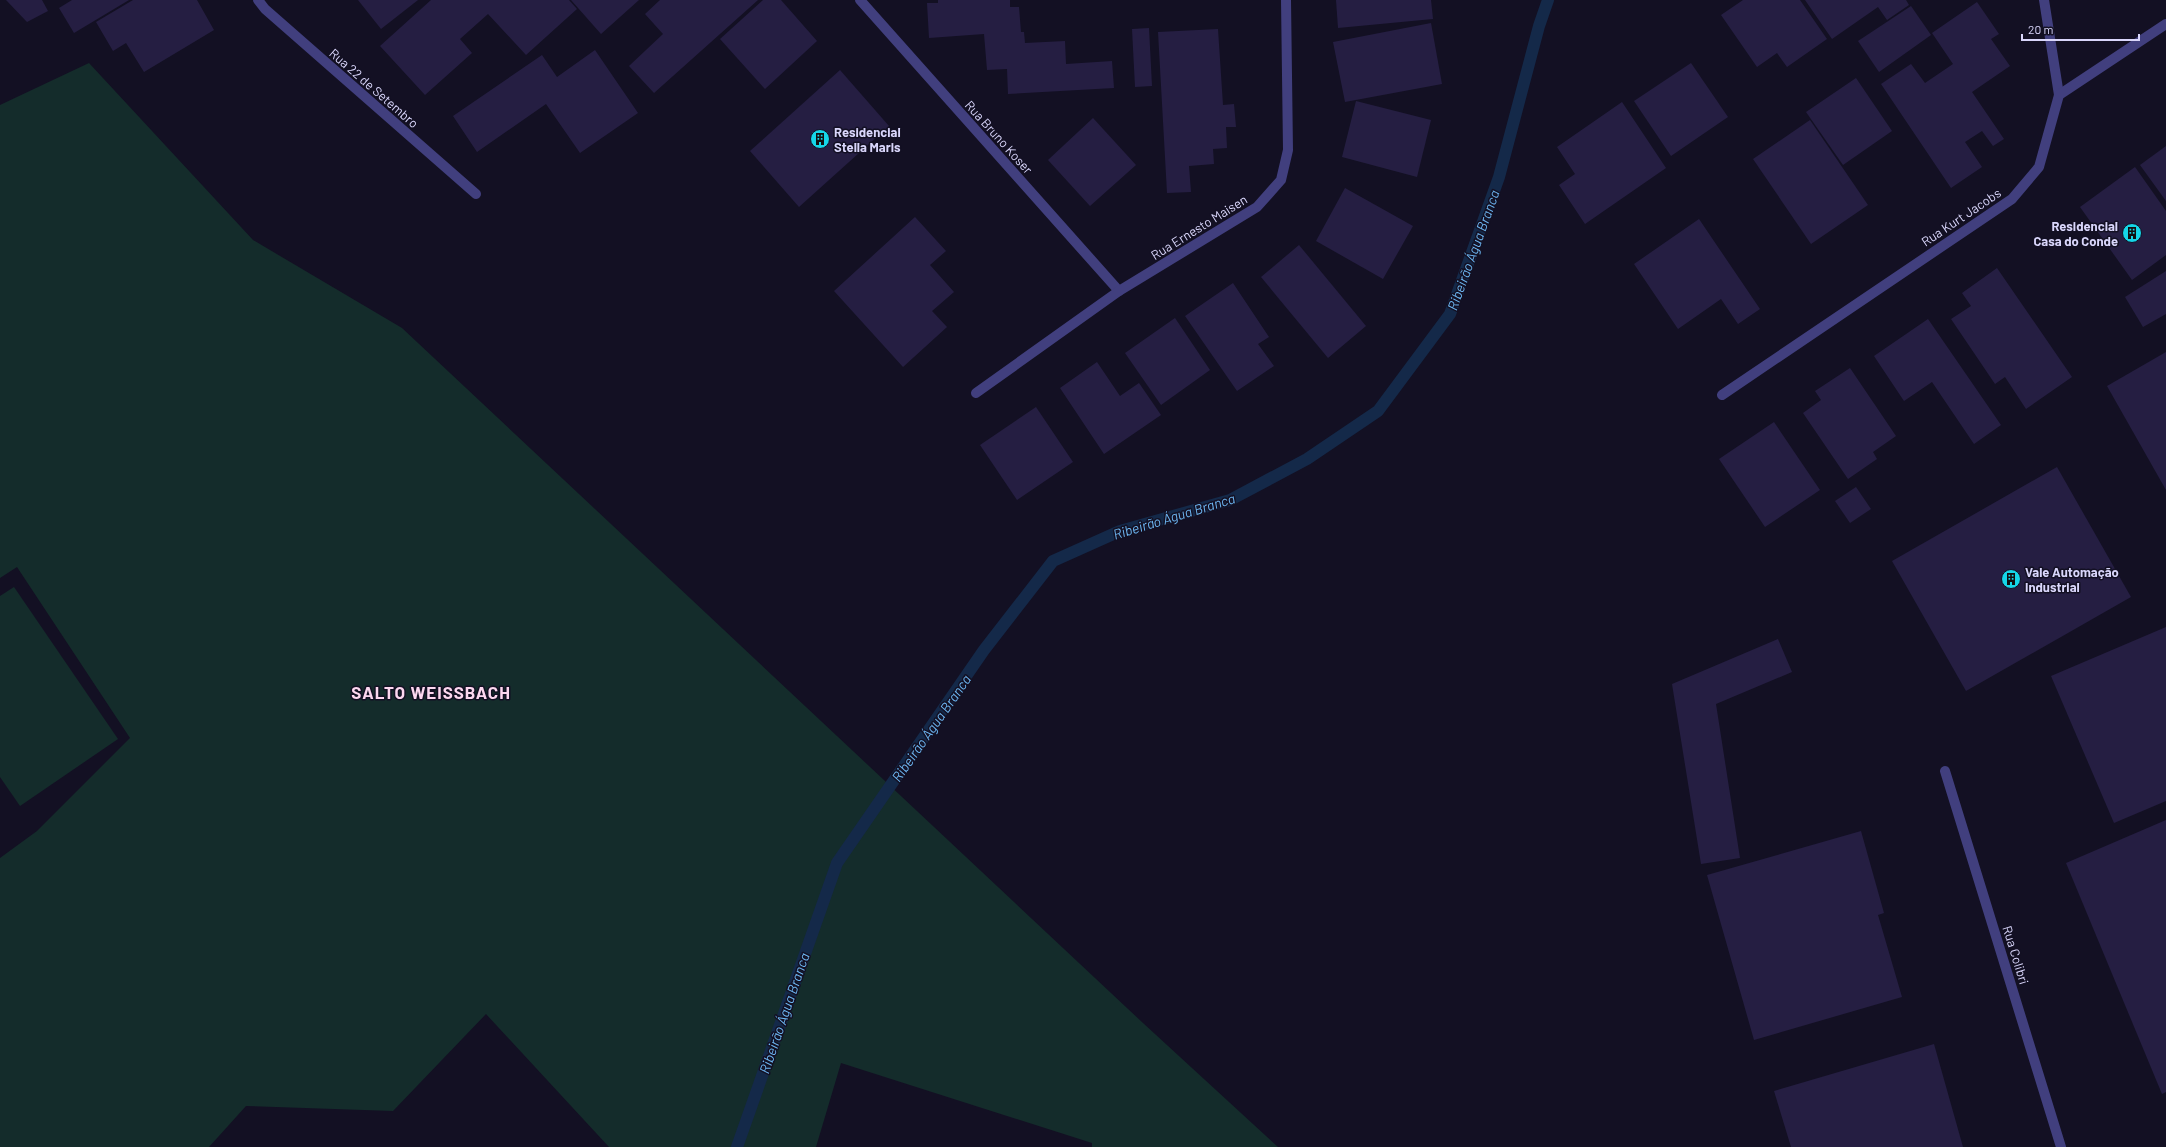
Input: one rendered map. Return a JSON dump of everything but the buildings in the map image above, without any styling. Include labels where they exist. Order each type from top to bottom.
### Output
[{"type":"street","name":"Rua 22 de Setembro","points":[[258,0],[265,9],[476,194]]},
{"type":"street","name":"Rua Bruno Koser","points":[[860,0],[1119,291]]},
{"type":"street","name":"Rua Ernesto Maisen","points":[[976,393],[1119,291],[1257,207],[1281,180],[1288,150],[1286,0]]},
{"type":"street","points":[[2044,0],[2059,96],[2166,24]]},
{"type":"street","name":"Rua Kurt Jacobs","points":[[1722,395],[2012,199],[2039,167],[2059,96]]},
{"type":"street","name":"Rua Colibri","points":[[1945,771],[2061,1147]]},
{"type":"green space","points":[[89,63],[253,240],[402,328],[1143,1023],[1278,1147],[1092,1147],[1092,1143],[841,1063],[816,1147],[609,1147],[486,1014],[393,1111],[246,1106],[209,1147],[0,1147],[0,858],[37,831],[130,738],[17,567],[0,578],[0,105]]},
{"type":"green space","points":[[14,587],[118,739],[20,806],[0,777],[0,596]]},
{"type":"waterway","name":"Ribeirão Água Branca","points":[[737,1147],[837,863],[984,650],[1053,561],[1120,531],[1230,500],[1307,459],[1378,411],[1450,314],[1499,177],[1539,26],[1548,0]]},
{"type":"place","name":"Residencial Stella Maris","points":[[820,139]]},
{"type":"place","name":"Residencial Casa do Conde","points":[[2132,233]]},
{"type":"place","name":"Vale Automação Industrial","points":[[2011,579]]},
{"type":"district","name":"SALTO WEISSBACH","points":[[431,692]]}]
